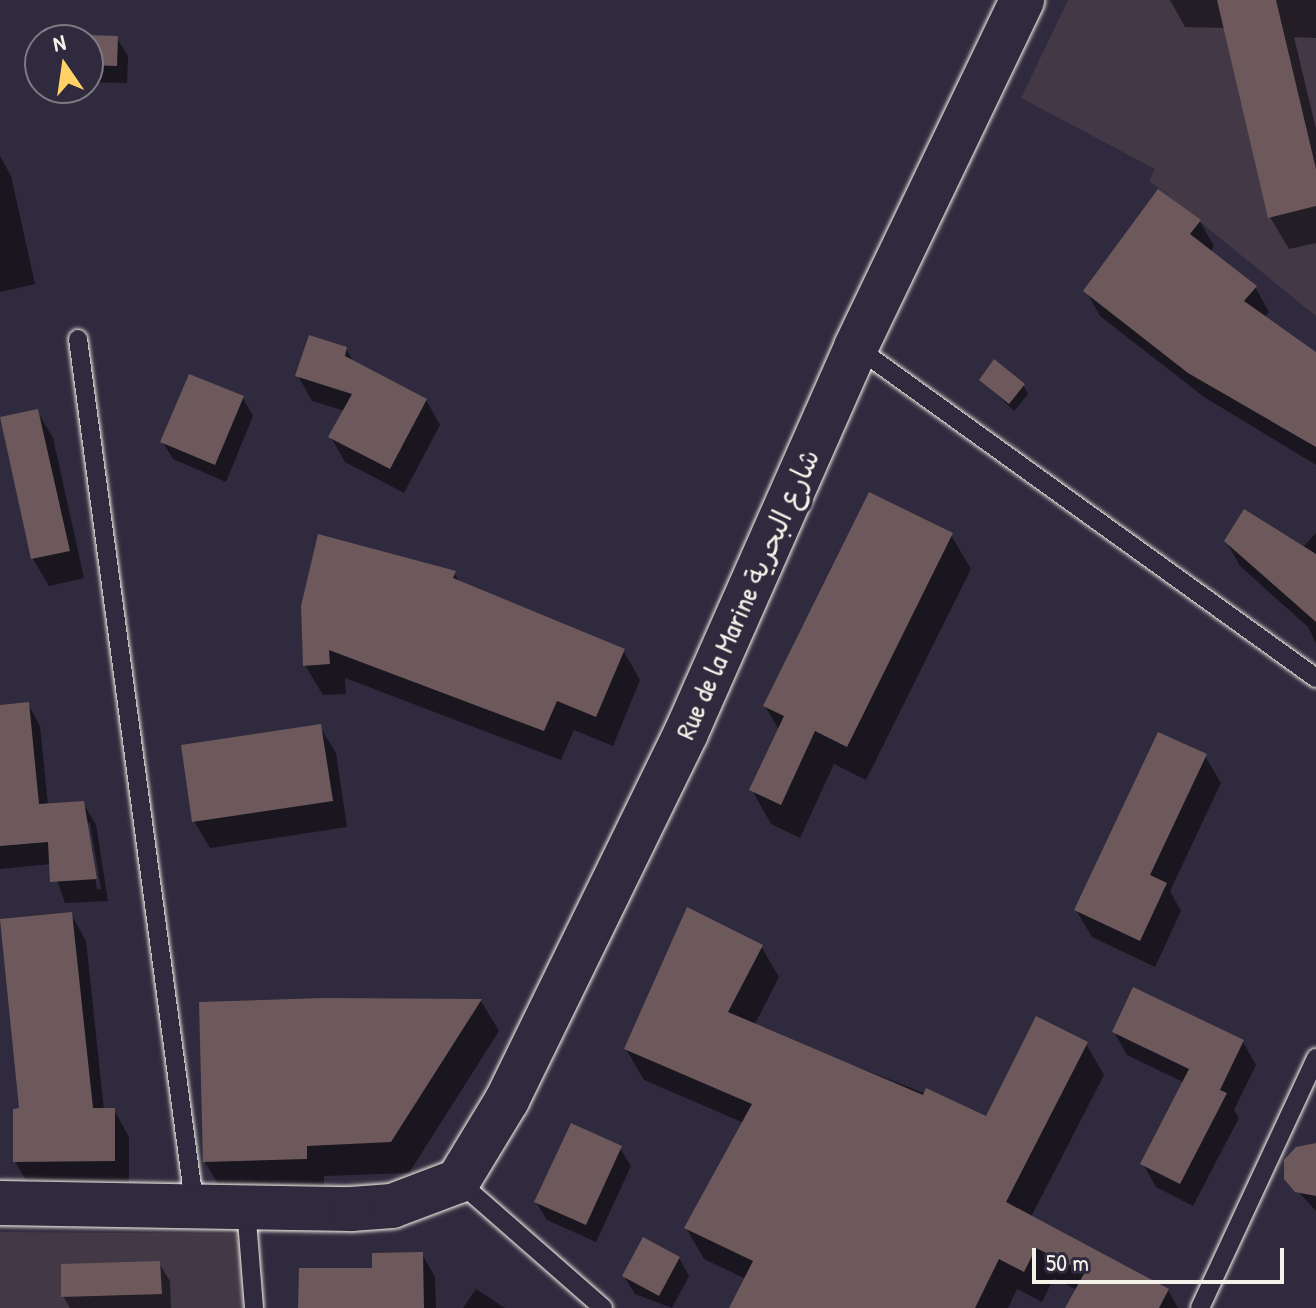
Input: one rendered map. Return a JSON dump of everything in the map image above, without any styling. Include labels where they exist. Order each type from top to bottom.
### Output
[{"type":"street","name":"Rue de la Marine شارع البحرية","points":[[458,1181],[507,1100],[686,733],[856,347],[1022,0]]},
{"type":"street","points":[[0,1203],[194,1202],[392,1206],[458,1181]]},
{"type":"lane","points":[[78,339],[194,1202]]},
{"type":"lane","points":[[856,347],[1316,678]]},
{"type":"lane","points":[[1200,1308],[1316,1058]]},
{"type":"lane","points":[[458,1181],[603,1308]]},
{"type":"lane","points":[[246,1205],[254,1308]]},
{"type":"shaded area","points":[[1068,0],[1316,0],[1316,316],[1149,181],[1155,169],[1021,98]]},
{"type":"shaded area","points":[[0,1232],[244,1234],[246,1308],[0,1308]]},
{"type":"building","points":[[1217,0],[1276,0],[1316,169],[1316,206],[1268,218]]},
{"type":"building","points":[[104,36],[118,36],[117,66],[104,66]]},
{"type":"building","points":[[1158,189],[1201,220],[1190,234],[1257,286],[1244,301],[1316,352],[1316,447],[1188,373],[1083,291]]},
{"type":"building","points":[[309,335],[347,347],[345,356],[427,399],[390,469],[328,437],[352,394],[295,376]]},
{"type":"building","points":[[994,359],[1025,384],[1009,404],[979,380]]},
{"type":"building","points":[[189,374],[244,396],[215,465],[160,442]]},
{"type":"building","points":[[38,409],[70,551],[31,559],[0,417]]},
{"type":"building","points":[[869,492],[953,533],[847,747],[815,731],[781,805],[749,790],[784,716],[763,706]]},
{"type":"building","points":[[1244,509],[1316,554],[1316,622],[1224,541]]},
{"type":"building","points":[[318,534],[456,571],[453,578],[625,649],[596,717],[557,701],[544,731],[329,650],[330,664],[303,666],[301,606]]},
{"type":"building","points":[[29,702],[39,804],[84,801],[97,879],[50,882],[48,842],[0,846],[0,705]]},
{"type":"building","points":[[321,724],[333,801],[192,822],[181,745]]},
{"type":"building","points":[[1158,732],[1207,754],[1150,875],[1167,883],[1140,941],[1074,910]]},
{"type":"building","points":[[687,907],[763,945],[728,1012],[923,1095],[926,1088],[986,1116],[1036,1016],[1088,1042],[1006,1202],[1169,1289],[1159,1308],[1065,1308],[1085,1272],[1036,1248],[1024,1272],[999,1259],[975,1308],[729,1308],[753,1261],[684,1228],[752,1104],[624,1049]]},
{"type":"building","points":[[72,912],[93,1108],[115,1108],[115,1161],[13,1162],[13,1109],[19,1108],[0,919]]},
{"type":"building","points":[[1133,987],[1244,1040],[1220,1090],[1227,1093],[1180,1184],[1140,1164],[1189,1069],[1112,1032]]},
{"type":"building","points":[[323,998],[482,999],[391,1142],[307,1146],[307,1159],[203,1162],[199,1002]]},
{"type":"building","points":[[571,1123],[622,1146],[586,1225],[534,1202]]},
{"type":"building","points":[[1316,1143],[1316,1196],[1295,1192],[1284,1179],[1284,1160],[1296,1147]]},
{"type":"building","points":[[643,1237],[680,1257],[659,1296],[622,1276]]},
{"type":"building","points":[[423,1252],[424,1308],[298,1308],[299,1268],[372,1268],[372,1253]]},
{"type":"building","points":[[160,1261],[162,1294],[61,1297],[61,1264]]}]
